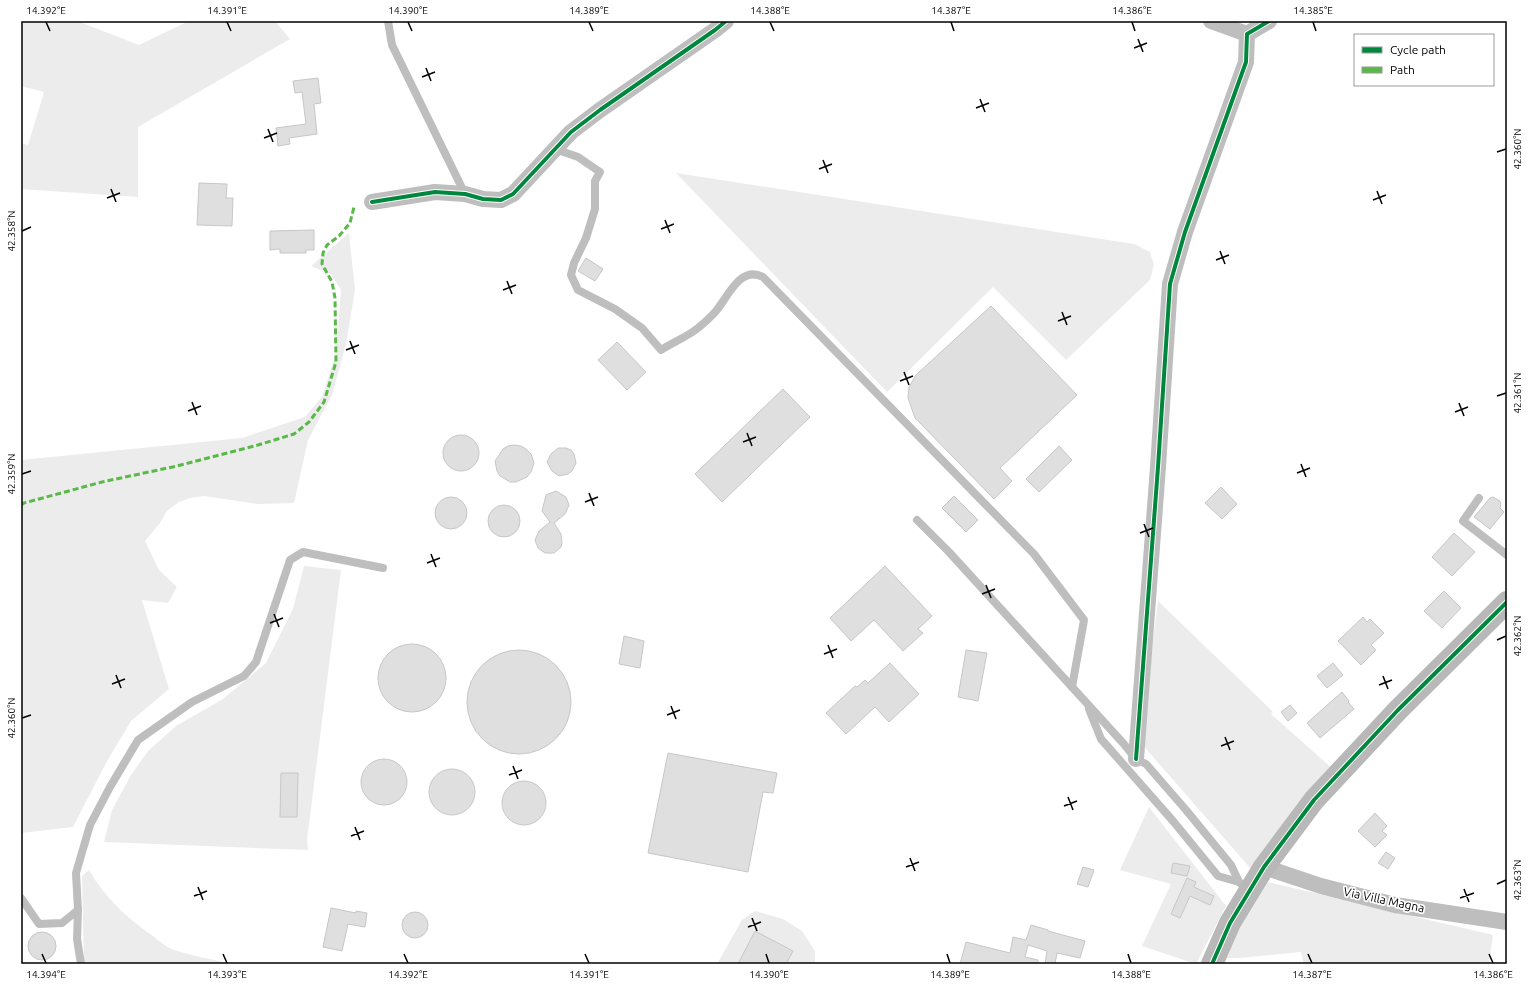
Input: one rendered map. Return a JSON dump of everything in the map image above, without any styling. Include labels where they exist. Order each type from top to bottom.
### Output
[{"type":"street","points":[[372,202],[435,192],[465,194],[501,200],[513,194],[571,132],[726,21]]},
{"type":"street","points":[[1211,21],[1247,34]]},
{"type":"street","points":[[1247,34],[1269,21]]},
{"type":"street","points":[[1136,759],[1170,284],[1185,232],[1246,62],[1247,34]]},
{"type":"street","points":[[1212,964],[1244,886],[1264,867],[1314,800],[1398,710],[1507,602]]},
{"type":"street","name":"Via Villa Magna","points":[[1264,867],[1321,886],[1395,904],[1507,922]]},
{"type":"lane","points":[[388,21],[392,45],[465,194]]},
{"type":"lane","points":[[555,149],[578,157],[600,172],[595,181],[595,209],[586,238],[574,263],[571,275],[578,290],[615,309],[642,328],[661,350],[698,328],[716,311],[726,296],[740,280],[748,275],[757,274],[763,277],[1034,554],[1084,620],[1072,687]]},
{"type":"lane","points":[[1479,498],[1463,521],[1507,555]]},
{"type":"lane","points":[[917,520],[949,552],[1136,759],[1146,764],[1231,865],[1244,886]]},
{"type":"lane","points":[[81,964],[77,939],[78,910],[76,873],[90,825],[110,787],[138,740],[192,702],[244,676],[256,662],[290,560],[302,552],[382,568]]},
{"type":"lane","points":[[1086,703],[1101,739],[1173,821],[1218,876],[1244,886]]},
{"type":"lane","points":[[21,898],[39,924],[62,923],[78,910]]},
{"type":"shaded area","points":[[21,21],[77,21],[139,45],[189,21],[275,21],[290,39],[138,127],[138,197],[21,189],[21,143],[28,145],[44,92],[21,86]]},
{"type":"shaded area","points":[[676,173],[1134,244],[1150,252],[1154,265],[1150,280],[1066,360],[993,287],[887,392]]},
{"type":"shaded area","points":[[349,233],[355,290],[346,344],[332,395],[308,440],[294,503],[257,504],[204,496],[190,498],[179,502],[167,511],[160,523],[145,541],[159,570],[177,587],[168,603],[142,600],[169,689],[131,721],[107,761],[73,827],[21,833],[21,460],[242,438],[305,417],[322,397],[336,353],[341,290],[331,274],[311,266]]},
{"type":"shaded area","points":[[304,566],[341,570],[307,840],[308,850],[104,842],[112,810],[131,775],[148,751],[176,726],[223,699],[266,663],[293,609]]},
{"type":"shaded area","points":[[1158,601],[1273,712],[1271,714],[1334,770],[1251,869],[1140,742]]},
{"type":"shaded area","points":[[1149,807],[1226,906],[1196,964],[1142,946],[1171,884],[1120,870]]},
{"type":"shaded area","points":[[89,870],[102,890],[117,907],[165,946],[181,952],[231,964],[85,964],[82,876]]},
{"type":"shaded area","points":[[1268,882],[1493,935],[1489,964],[1304,964],[1301,952],[1227,958],[1239,930]]},
{"type":"shaded area","points":[[755,911],[783,919],[802,931],[815,951],[815,964],[717,964],[742,920]]},
{"type":"building","points":[[318,78],[321,103],[314,104],[317,134],[289,138],[290,144],[278,146],[276,128],[306,124],[302,92],[295,93],[293,81]]},
{"type":"building","points":[[199,183],[227,184],[226,198],[233,198],[232,226],[197,225]]},
{"type":"building","points":[[314,230],[314,250],[306,250],[306,253],[280,253],[280,249],[270,250],[270,231]]},
{"type":"building","points":[[586,258],[603,269],[595,281],[578,271]]},
{"type":"building","points":[[991,306],[1077,395],[1000,468],[1012,481],[994,499],[915,418],[908,398],[909,387],[916,375]]},
{"type":"building","points":[[617,342],[646,372],[627,390],[598,360]]},
{"type":"building","points":[[783,389],[810,417],[722,502],[695,474]]},
{"type":"building","points":[[465,435],[474,440],[478,446],[478,460],[474,466],[465,471],[457,471],[448,466],[444,460],[443,449],[448,440],[454,436]]},
{"type":"building","points":[[514,445],[521,446],[526,449],[531,454],[534,463],[531,472],[527,477],[516,482],[510,482],[500,476],[497,471],[495,461],[503,449]]},
{"type":"building","points":[[1059,446],[1072,460],[1039,492],[1026,479]]},
{"type":"building","points":[[558,448],[566,448],[571,450],[574,454],[576,463],[572,471],[568,474],[559,476],[552,471],[547,462],[551,454]]},
{"type":"building","points":[[1221,487],[1237,504],[1222,519],[1205,503]]},
{"type":"building","points":[[556,491],[566,497],[569,505],[565,514],[554,523],[561,534],[561,547],[554,553],[545,553],[538,548],[535,540],[539,531],[550,522],[542,511],[546,495]]},
{"type":"building","points":[[954,496],[978,520],[966,532],[942,508]]},
{"type":"building","points":[[448,497],[454,497],[464,504],[467,513],[466,519],[460,526],[454,529],[448,529],[438,522],[435,516],[435,510],[442,500]]},
{"type":"building","points":[[1493,497],[1500,501],[1500,508],[1504,512],[1490,529],[1474,517],[1490,498]]},
{"type":"building","points":[[501,505],[507,505],[516,509],[520,521],[516,533],[507,537],[501,537],[492,533],[488,524],[488,518],[492,509]]},
{"type":"building","points":[[1454,533],[1475,552],[1452,576],[1432,557]]},
{"type":"building","points":[[885,566],[932,616],[918,629],[923,633],[903,651],[874,620],[851,641],[830,618]]},
{"type":"building","points":[[1444,591],[1461,608],[1442,628],[1424,611]]},
{"type":"building","points":[[1363,617],[1367,622],[1370,619],[1384,633],[1371,645],[1376,650],[1361,665],[1338,641]]},
{"type":"building","points":[[624,636],[644,641],[640,668],[619,664]]},
{"type":"building","points":[[412,644],[425,647],[436,654],[443,665],[446,678],[443,691],[436,702],[425,709],[412,712],[399,709],[388,702],[381,691],[378,678],[381,665],[388,654],[399,647]]},
{"type":"building","points":[[519,650],[539,654],[556,665],[567,682],[571,702],[567,722],[556,739],[539,750],[519,754],[499,750],[482,739],[471,722],[467,702],[471,682],[482,665],[499,654]]},
{"type":"building","points":[[966,650],[987,653],[978,701],[958,697]]},
{"type":"building","points":[[890,663],[919,694],[889,722],[875,707],[846,734],[826,713],[855,686],[857,687],[865,680],[868,683]]},
{"type":"building","points":[[1333,663],[1343,675],[1327,688],[1317,676]]},
{"type":"building","points":[[1342,692],[1354,709],[1320,738],[1307,723]]},
{"type":"building","points":[[1290,705],[1297,713],[1288,721],[1281,712]]},
{"type":"building","points":[[668,753],[777,773],[773,793],[763,792],[748,872],[648,853]]},
{"type":"building","points":[[379,759],[389,759],[397,763],[403,769],[407,777],[407,787],[403,795],[397,801],[389,805],[379,805],[371,801],[365,795],[361,787],[361,777],[365,769],[371,763]]},
{"type":"building","points":[[447,769],[457,769],[465,773],[471,779],[475,787],[475,797],[471,805],[465,811],[457,815],[447,815],[439,811],[433,805],[429,797],[429,787],[433,779],[439,773]]},
{"type":"building","points":[[281,773],[298,773],[297,817],[280,817]]},
{"type":"building","points":[[520,781],[528,781],[533,782],[540,787],[545,794],[545,812],[540,819],[533,824],[520,825],[512,822],[505,815],[502,807],[502,799],[505,791],[512,784]]},
{"type":"building","points":[[1375,813],[1387,826],[1382,831],[1387,835],[1375,847],[1358,831]]},
{"type":"building","points":[[1386,852],[1395,858],[1388,869],[1378,863]]},
{"type":"building","points":[[1173,863],[1190,866],[1187,876],[1171,873]]},
{"type":"building","points":[[1083,867],[1094,870],[1088,887],[1077,884]]},
{"type":"building","points":[[1187,878],[1196,882],[1194,887],[1214,896],[1210,905],[1190,896],[1180,918],[1171,914]]},
{"type":"building","points":[[331,908],[356,913],[356,911],[367,913],[365,927],[348,924],[342,951],[323,947]]},
{"type":"building","points":[[415,912],[425,915],[428,925],[425,935],[415,938],[405,935],[402,925],[405,915]]},
{"type":"building","points":[[1031,925],[1085,941],[1080,958],[1057,953],[1055,964],[1045,964],[1047,951],[1028,945],[1025,957],[1038,960],[1038,964],[960,964],[966,942],[1010,953],[1013,937],[1026,940]]},
{"type":"building","points":[[755,931],[793,951],[786,964],[738,964]]},
{"type":"building","points":[[42,932],[52,936],[56,946],[52,956],[42,960],[32,956],[28,946],[32,936]]},
{"type":"marked path","points":[[21,505],[102,482],[177,466],[258,445],[294,434],[309,422],[324,402],[336,362],[335,298],[332,282],[322,264],[323,253],[327,245],[339,236],[350,223],[354,207]]},
{"type":"cycle path","points":[[372,202],[435,192],[465,194],[483,199],[501,200],[513,194],[571,132],[726,21]]},
{"type":"cycle path","points":[[1136,759],[1170,284],[1185,232],[1246,62],[1247,34],[1269,21]]},
{"type":"cycle path","points":[[1212,964],[1230,923],[1264,867],[1314,800],[1398,710],[1507,602]]}]
